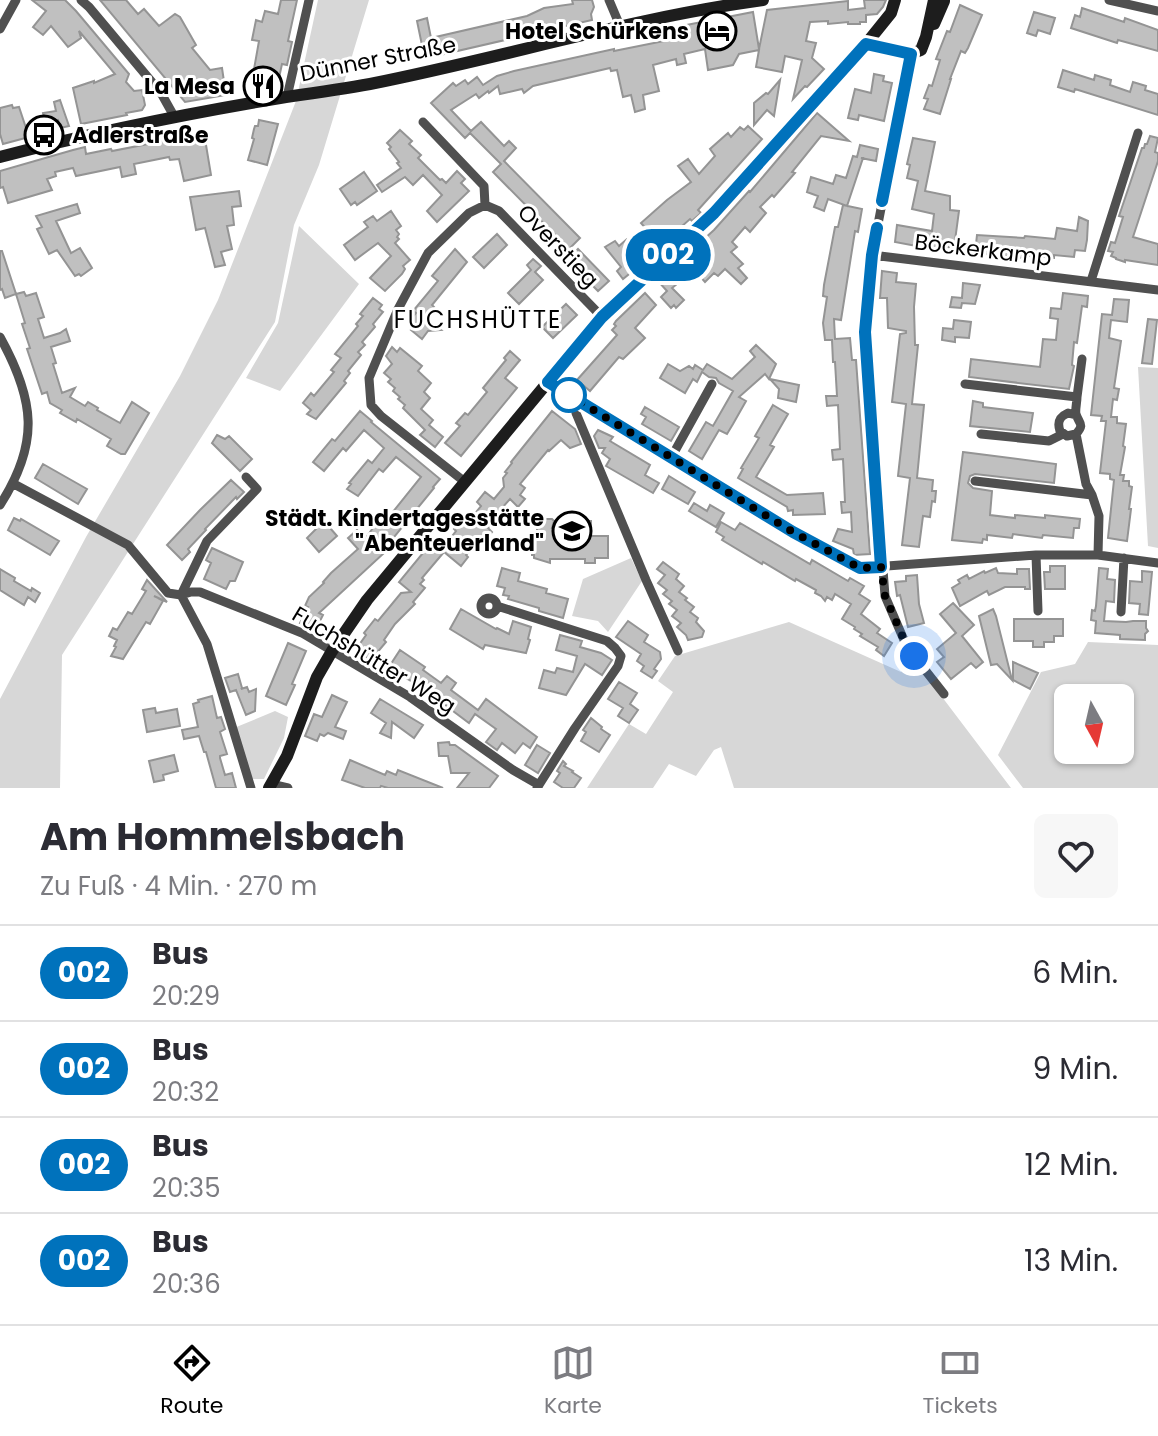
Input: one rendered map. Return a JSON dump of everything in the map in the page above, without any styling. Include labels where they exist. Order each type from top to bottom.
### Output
[{"type":"street","points":[[0,29],[16,0]]},
{"type":"street","points":[[81,0],[161,93],[175,118]]},
{"type":"street","points":[[287,97],[309,0]]},
{"type":"street","points":[[609,0],[620,26]]},
{"type":"street","name":"Dünner Straße","points":[[0,157],[65,140],[381,82],[620,26],[763,0]]},
{"type":"street","points":[[288,788],[270,786],[287,756],[317,677],[367,600],[602,317],[714,213],[866,44],[891,13],[895,0]]},
{"type":"street","points":[[866,44],[911,54],[921,50],[941,0]]},
{"type":"street","points":[[1109,0],[1158,11]]},
{"type":"street","points":[[911,54],[872,255],[865,332],[885,596],[907,647],[944,694]]},
{"type":"street","name":"Overstieg","points":[[423,122],[484,186],[485,205]]},
{"type":"street","points":[[1091,281],[1138,133]]},
{"type":"street","name":"Overstieg","points":[[465,482],[379,415],[371,405],[369,378],[398,309],[428,253],[469,213],[485,205],[499,211],[602,317]]},
{"type":"street","name":"Böckerkamp","points":[[872,255],[1158,290]]},
{"type":"street","points":[[0,337],[12,358],[29,410],[28,436],[14,484],[0,505]]},
{"type":"street","points":[[1076,415],[1068,413],[1060,418],[1058,426],[1063,434],[1067,436],[1079,431],[1081,423],[1076,415],[1082,359]]},
{"type":"street","points":[[548,382],[793,532],[860,568],[1036,555],[1098,555],[1158,563]]},
{"type":"street","points":[[671,458],[712,384]]},
{"type":"street","points":[[965,384],[1077,397]]},
{"type":"street","points":[[581,403],[576,413],[678,651]]},
{"type":"street","points":[[981,434],[1049,441],[1063,434]]},
{"type":"street","points":[[1076,434],[1086,484],[1099,516],[1098,555]]},
{"type":"street","points":[[181,595],[207,541],[257,489],[246,477]]},
{"type":"street","points":[[975,481],[1092,495]]},
{"type":"street","name":"Fuchshütter Weg","points":[[14,484],[128,545],[168,593],[181,595],[200,592],[302,633],[410,697],[538,787]]},
{"type":"street","points":[[1036,555],[1038,611]]},
{"type":"street","points":[[1121,612],[1124,558]]},
{"type":"street","name":"Fuchshütter Weg","points":[[181,595],[207,644],[251,788]]},
{"type":"street","points":[[497,606],[607,641],[621,656],[618,666],[538,787]]},
{"type":"shaded area","points":[[318,0],[369,0],[319,165],[294,225],[275,322],[62,655],[60,788],[0,788],[0,699],[86,537],[180,376],[218,300],[296,101]]},
{"type":"shaded area","points":[[299,226],[359,284],[280,391],[246,378],[278,323]]},
{"type":"shaded area","points":[[1138,367],[1158,368],[1158,548],[1148,546]]},
{"type":"shaded area","points":[[631,558],[642,581],[608,632],[598,621],[572,616],[583,579]]},
{"type":"shaded area","points":[[789,622],[901,672],[908,652],[1011,788],[734,788],[721,747],[714,750],[696,776],[669,764],[653,788],[587,788],[629,724],[646,734],[673,692],[658,681],[675,656]]},
{"type":"shaded area","points":[[1088,642],[1158,645],[1158,788],[1023,788],[998,755],[1041,672],[1075,664]]},
{"type":"shaded area","points":[[275,711],[288,717],[284,738],[264,779],[252,779],[234,728]]},
{"type":"building","points":[[32,0],[65,0],[76,11],[129,74],[126,82],[134,91],[142,90],[145,105],[142,110],[81,124],[73,88],[115,74],[79,31],[81,38],[68,47],[51,26],[43,35],[33,27],[46,11]]},
{"type":"building","points":[[100,0],[126,0],[138,14],[144,9],[159,26],[175,14],[180,17],[196,45],[192,48],[210,70],[222,68],[226,95],[185,102]]},
{"type":"building","points":[[281,0],[297,0],[288,41],[292,42],[287,65],[282,64],[277,87],[252,91],[259,41],[252,40],[256,20],[262,22],[265,11],[278,14]]},
{"type":"building","points":[[572,0],[592,0],[592,20],[440,55],[438,47],[423,50],[417,21],[427,18],[431,38],[527,16],[544,8],[573,4]]},
{"type":"building","points":[[864,0],[886,0],[877,14],[866,15],[866,22],[860,24],[810,22],[806,41],[816,43],[812,58],[824,69],[793,99],[802,60],[785,56],[782,72],[756,67],[759,50],[739,54],[733,65],[708,70],[705,49],[684,54],[686,63],[677,65],[676,59],[653,65],[659,91],[643,95],[645,109],[635,112],[631,95],[623,97],[617,70],[611,71],[610,68],[533,86],[524,93],[522,89],[500,94],[498,86],[479,98],[476,94],[451,110],[471,131],[481,122],[504,146],[509,141],[516,148],[504,161],[580,238],[569,249],[493,172],[501,164],[470,133],[465,138],[431,103],[453,83],[456,86],[465,80],[468,84],[477,77],[483,85],[497,76],[514,71],[679,38],[676,27],[753,12],[759,49],[767,10],[848,1],[848,10],[865,8]]},
{"type":"building","points":[[960,5],[982,15],[968,48],[965,53],[961,51],[940,114],[924,109],[928,99],[924,98],[929,85],[932,86],[940,60],[936,59]]},
{"type":"building","points":[[1082,8],[1158,30],[1158,51],[1118,40],[1117,43],[1071,28],[1075,15],[1080,17]]},
{"type":"building","points":[[1034,12],[1055,18],[1050,34],[1038,30],[1036,36],[1027,33]]},
{"type":"building","points":[[1063,70],[1094,80],[1095,75],[1111,80],[1110,85],[1130,92],[1133,82],[1146,86],[1145,90],[1158,94],[1158,115],[1075,89],[1074,92],[1058,87]]},
{"type":"building","points":[[874,74],[884,76],[883,81],[892,83],[884,121],[859,115],[858,120],[848,118],[855,89],[871,93]]},
{"type":"building","points":[[780,80],[774,116],[767,110],[754,125],[754,103],[768,94]]},
{"type":"building","points":[[60,100],[69,126],[60,128],[58,120],[45,123],[43,113],[56,111],[54,102]]},
{"type":"building","points":[[12,105],[13,108],[19,107],[29,137],[3,144],[0,108]]},
{"type":"building","points":[[817,113],[849,141],[821,136],[792,172],[795,173],[774,197],[772,195],[760,207],[766,213],[750,232],[745,227],[732,242],[737,247],[731,252],[743,264],[738,268],[747,278],[741,284],[725,269],[718,276],[714,273],[705,282],[697,273],[693,276],[680,261],[750,192]]},
{"type":"building","points":[[259,120],[278,124],[267,165],[248,160],[254,129]]},
{"type":"building","points":[[748,126],[762,139],[698,210],[701,213],[692,221],[690,219],[664,242],[666,244],[623,279],[617,271],[621,267],[605,247],[615,241],[619,246],[627,239],[631,243],[648,231],[641,223],[691,182],[678,166],[688,159],[699,174],[715,156],[710,149],[728,133],[731,137],[740,127],[744,130]]},
{"type":"building","points":[[400,130],[421,155],[418,158],[440,180],[446,183],[457,171],[465,179],[461,183],[469,191],[437,222],[427,211],[442,195],[423,175],[413,185],[405,177],[382,192],[377,185],[401,168],[387,143]]},
{"type":"building","points":[[204,133],[211,175],[184,181],[179,159],[170,160],[169,157],[134,164],[136,174],[122,177],[120,167],[76,176],[73,168],[55,172],[56,176],[47,179],[52,190],[8,203],[3,187],[0,188],[0,171],[73,150],[85,147],[86,154],[112,151]]},
{"type":"building","points":[[1150,136],[1158,138],[1155,152],[1158,153],[1158,161],[1133,237],[1158,244],[1158,265],[1125,262],[1111,256],[1113,252],[1108,251],[1111,242],[1115,243],[1123,217],[1119,216],[1142,148]]},
{"type":"building","points":[[913,138],[935,142],[925,191],[950,196],[950,210],[959,211],[954,248],[939,246],[938,250],[895,242],[897,225],[932,231],[934,214],[912,209],[918,181],[907,178],[910,165],[907,164]]},
{"type":"building","points":[[860,145],[878,149],[876,161],[863,158],[847,206],[828,199],[824,211],[814,207],[818,196],[807,192],[811,177],[833,184],[836,175],[846,178]]},
{"type":"building","points":[[364,172],[377,191],[357,205],[355,202],[351,205],[340,189]]},
{"type":"building","points":[[239,191],[241,206],[232,207],[234,225],[227,226],[232,249],[221,252],[225,265],[215,267],[205,228],[196,230],[190,197]]},
{"type":"building","points":[[77,204],[80,213],[56,221],[71,253],[80,248],[92,268],[81,276],[75,276],[57,250],[49,254],[37,229],[42,227],[36,216]]},
{"type":"building","points":[[843,205],[862,209],[858,232],[855,231],[841,320],[834,319],[835,339],[850,338],[852,360],[856,360],[870,554],[854,555],[853,549],[833,541],[838,529],[852,532],[851,512],[842,513],[841,502],[845,502],[843,459],[833,460],[832,450],[840,449],[838,405],[827,406],[826,396],[837,396],[835,362],[832,340],[825,340],[823,323],[827,297],[823,296],[824,285],[835,227],[838,227]]},
{"type":"building","points":[[391,211],[401,226],[396,230],[399,239],[395,243],[410,260],[403,266],[402,274],[385,291],[370,278],[391,256],[378,243],[355,260],[344,245],[368,227],[364,222],[373,216],[377,221]]},
{"type":"building","points":[[1079,217],[1088,221],[1087,240],[1085,251],[1075,250],[1074,257],[1023,255],[1023,258],[975,253],[977,235],[1055,239],[1057,228],[1077,231]]},
{"type":"building","points":[[497,234],[507,245],[484,268],[473,257]]},
{"type":"building","points":[[455,249],[467,262],[432,305],[436,309],[428,320],[441,330],[428,331],[422,339],[411,330],[415,326],[409,321],[416,313],[413,311],[438,281],[432,276]]},
{"type":"building","points":[[578,249],[609,281],[598,291],[567,260]]},
{"type":"building","points":[[0,251],[16,294],[5,298],[0,290]]},
{"type":"building","points":[[533,259],[541,266],[535,272],[543,280],[519,304],[508,293],[531,270],[527,265]]},
{"type":"building","points":[[882,271],[897,273],[896,282],[916,284],[915,345],[918,345],[912,404],[924,405],[917,478],[933,480],[932,491],[936,491],[930,517],[923,516],[919,547],[902,545],[910,478],[898,476],[906,404],[892,402],[900,334],[906,331],[888,328],[887,298],[880,298]]},
{"type":"building","points":[[666,273],[677,284],[672,288],[684,300],[676,308],[674,305],[671,308],[661,297],[667,291],[658,281]]},
{"type":"building","points":[[963,283],[980,285],[975,304],[962,303],[961,308],[950,307],[952,297],[962,298]]},
{"type":"building","points":[[24,292],[26,296],[36,293],[44,317],[38,319],[44,338],[66,329],[70,341],[51,347],[62,393],[75,388],[70,397],[85,406],[88,402],[120,423],[132,402],[149,413],[125,454],[107,446],[111,439],[60,413],[62,410],[50,403],[47,392],[42,394],[27,349],[30,348],[22,324],[25,323],[16,294]]},
{"type":"building","points":[[645,293],[656,305],[635,328],[645,338],[623,359],[619,357],[590,391],[577,380],[617,335],[612,330],[616,321]]},
{"type":"building","points":[[1063,293],[1088,296],[1087,307],[1082,306],[1077,343],[1074,342],[1074,366],[1069,389],[969,377],[971,359],[1040,367],[1043,339],[1056,340],[1058,319],[1050,318],[1051,308],[1061,309]]},
{"type":"building","points":[[373,298],[382,305],[379,309],[383,312],[362,342],[365,345],[348,371],[346,383],[316,419],[307,414],[311,410],[303,403],[311,393],[314,396],[334,372],[331,370],[341,358],[335,354],[358,326],[356,324],[363,316],[360,314]]},
{"type":"building","points":[[1114,299],[1129,300],[1127,322],[1111,320],[1109,338],[1121,341],[1114,388],[1119,389],[1117,400],[1113,399],[1111,417],[1117,417],[1117,423],[1126,424],[1120,475],[1124,475],[1123,481],[1129,481],[1132,487],[1127,541],[1108,538],[1114,480],[1110,479],[1110,474],[1100,473],[1106,421],[1101,421],[1102,416],[1091,415],[1102,314],[1112,315]]},
{"type":"building","points":[[566,304],[577,315],[553,338],[542,327]]},
{"type":"building","points":[[1148,319],[1157,320],[1152,364],[1142,363]]},
{"type":"building","points":[[954,320],[971,322],[969,338],[955,337],[955,342],[942,340],[943,328],[953,329]]},
{"type":"building","points":[[756,345],[776,364],[769,379],[765,374],[739,397],[746,401],[733,424],[727,434],[719,430],[702,459],[689,451],[706,422],[713,426],[733,391],[702,372],[697,382],[693,379],[685,393],[660,378],[668,364],[680,371],[689,366],[693,369],[695,365],[703,370],[707,364],[732,379],[755,357],[750,351]]},
{"type":"building","points":[[392,347],[397,352],[400,348],[422,366],[418,371],[431,383],[424,392],[430,398],[421,409],[433,420],[429,425],[443,437],[435,447],[420,435],[425,430],[403,408],[405,405],[388,382],[391,379],[384,373],[392,364],[386,356]]},
{"type":"building","points":[[510,351],[520,360],[505,378],[517,388],[461,456],[445,443],[460,426],[456,423],[465,413],[468,415],[487,392],[483,388]]},
{"type":"building","points":[[770,379],[799,385],[796,402],[778,398],[779,389]]},
{"type":"building","points":[[973,401],[983,403],[983,407],[1033,413],[1030,432],[970,426]]},
{"type":"building","points":[[773,405],[788,414],[770,445],[774,447],[756,477],[787,495],[823,493],[825,514],[793,515],[793,510],[788,511],[787,507],[738,478],[759,438],[755,436]]},
{"type":"building","points":[[645,407],[679,427],[671,441],[642,424],[646,417],[641,414]]},
{"type":"building","points":[[360,411],[440,479],[384,553],[319,613],[323,615],[315,631],[300,623],[308,607],[305,606],[309,597],[331,573],[358,549],[348,538],[357,530],[365,539],[383,514],[388,518],[421,477],[396,457],[383,472],[379,469],[358,496],[347,489],[368,460],[372,463],[384,448],[364,430],[346,451],[343,448],[324,471],[313,462]]},
{"type":"building","points":[[552,411],[575,429],[581,444],[570,448],[561,440],[548,450],[520,484],[525,488],[520,495],[525,499],[518,507],[510,499],[488,528],[492,532],[483,543],[479,540],[461,566],[444,552],[422,578],[424,580],[420,584],[425,588],[413,602],[415,604],[395,624],[384,640],[386,642],[371,660],[363,655],[366,650],[359,645],[366,635],[364,633],[401,593],[411,592],[399,582],[432,542],[441,550],[460,522],[465,526],[481,506],[477,502],[485,492],[494,499],[504,487],[503,478],[511,462]]},
{"type":"building","points":[[598,430],[613,437],[610,441],[650,465],[645,475],[659,483],[653,493],[606,466],[610,459],[602,453],[605,448],[599,448],[594,436]]},
{"type":"building","points":[[217,435],[225,439],[229,436],[252,459],[240,471],[212,443]]},
{"type":"building","points":[[963,452],[1056,464],[1054,483],[975,474],[970,476],[968,483],[973,488],[992,491],[990,515],[1045,518],[1045,515],[1080,519],[1079,528],[1074,528],[1073,538],[1013,534],[1012,538],[987,535],[987,540],[983,539],[982,543],[952,540]]},
{"type":"building","points":[[43,464],[87,489],[78,504],[35,478]]},
{"type":"building","points":[[669,476],[695,492],[688,504],[662,489]]},
{"type":"building","points":[[231,480],[244,492],[205,529],[182,560],[167,545]]},
{"type":"building","points":[[694,503],[707,511],[710,505],[724,513],[716,527],[689,511]]},
{"type":"building","points":[[14,518],[59,541],[50,555],[8,530]]},
{"type":"building","points":[[545,519],[554,521],[552,528],[571,528],[571,521],[591,521],[591,536],[608,536],[608,558],[595,558],[595,563],[585,563],[585,559],[550,559],[550,563],[534,558],[532,535],[537,535],[537,528]]},
{"type":"building","points":[[324,521],[337,536],[319,552],[307,538]]},
{"type":"building","points":[[721,522],[735,530],[740,523],[810,564],[812,560],[848,581],[850,578],[864,586],[859,594],[870,601],[861,614],[880,629],[877,633],[892,643],[884,656],[876,650],[878,647],[842,619],[851,604],[835,594],[832,600],[827,597],[825,601],[815,593],[816,590],[762,564],[722,540],[724,537],[716,532]]},
{"type":"building","points":[[212,548],[243,562],[235,581],[230,581],[226,589],[204,579],[211,563],[206,560]]},
{"type":"building","points":[[663,562],[679,574],[676,579],[684,586],[679,592],[694,607],[690,612],[698,618],[696,622],[704,631],[702,637],[688,640],[677,627],[681,623],[672,616],[677,610],[663,594],[667,590],[658,583],[665,575],[657,569]]},
{"type":"building","points":[[1050,566],[1065,566],[1065,589],[1045,589],[1044,572],[1050,572]]},
{"type":"building","points":[[502,568],[520,573],[518,581],[568,599],[563,618],[503,595],[505,588],[497,586]]},
{"type":"building","points":[[996,568],[998,573],[1017,574],[1017,569],[1029,569],[1030,589],[1005,587],[989,595],[987,591],[960,606],[952,588],[960,583],[958,580]]},
{"type":"building","points":[[1099,568],[1108,569],[1107,579],[1115,580],[1114,602],[1106,601],[1104,621],[1146,621],[1148,631],[1145,640],[1120,639],[1120,635],[1095,633],[1096,621],[1091,620],[1092,610],[1095,611],[1096,606]]},
{"type":"building","points":[[0,569],[15,578],[14,581],[40,593],[35,602],[28,597],[24,605],[0,590]]},
{"type":"building","points":[[1142,571],[1152,572],[1148,615],[1139,614],[1140,604],[1129,603],[1130,581],[1142,582]]},
{"type":"building","points":[[917,575],[924,623],[908,627],[895,582]]},
{"type":"building","points":[[147,580],[167,602],[154,596],[163,601],[150,624],[146,622],[123,659],[111,656],[117,640],[109,636],[113,628],[117,630],[128,612],[132,614],[146,591],[142,589]]},
{"type":"building","points":[[953,603],[974,625],[962,636],[983,662],[976,668],[971,663],[951,679],[937,662],[944,657],[937,649],[956,633],[940,614]]},
{"type":"building","points":[[461,609],[509,634],[513,621],[531,627],[526,653],[485,645],[483,649],[450,629]]},
{"type":"building","points":[[993,609],[1012,680],[997,664],[991,665],[979,616]]},
{"type":"building","points":[[1014,619],[1063,619],[1063,636],[1054,636],[1054,642],[1044,642],[1044,647],[1033,647],[1033,641],[1014,641]]},
{"type":"building","points":[[628,621],[648,635],[644,642],[660,652],[661,659],[652,678],[641,671],[644,666],[637,661],[641,654],[616,637]]},
{"type":"building","points":[[560,635],[582,641],[580,647],[612,660],[602,675],[585,664],[566,695],[539,688],[544,670],[555,673],[557,668],[573,672],[577,656],[556,650]]},
{"type":"building","points":[[288,643],[306,651],[286,705],[266,696]]},
{"type":"building","points":[[400,650],[425,667],[423,670],[441,683],[447,676],[456,683],[451,690],[478,710],[486,699],[537,737],[530,748],[523,743],[515,753],[502,743],[497,750],[486,742],[496,729],[475,714],[469,723],[421,687],[399,674],[396,680],[385,673]]},
{"type":"building","points":[[1013,662],[1038,673],[1030,689],[1013,680]]},
{"type":"building","points":[[238,674],[241,689],[247,687],[249,692],[256,689],[255,711],[246,715],[236,690],[230,692],[225,678]]},
{"type":"building","points":[[619,682],[637,693],[630,704],[638,710],[629,723],[618,716],[623,708],[608,699]]},
{"type":"building","points":[[332,695],[347,702],[335,727],[346,731],[343,739],[328,733],[324,736],[320,734],[317,741],[305,736],[314,714],[322,717]]},
{"type":"building","points":[[212,696],[217,718],[221,717],[225,729],[220,732],[227,754],[220,758],[225,775],[232,773],[236,788],[216,788],[199,736],[184,739],[182,730],[198,727],[193,704]]},
{"type":"building","points":[[380,699],[423,725],[414,738],[392,722],[391,738],[380,733],[386,723],[371,713]]},
{"type":"building","points":[[155,708],[156,713],[177,709],[180,726],[147,732],[143,710]]},
{"type":"building","points":[[591,718],[610,735],[599,752],[581,741],[586,732],[583,730]]},
{"type":"building","points":[[449,742],[498,776],[489,788],[457,788],[469,773],[451,773],[448,756],[439,756],[438,743]]},
{"type":"building","points":[[537,745],[550,753],[538,773],[525,765]]},
{"type":"building","points":[[174,755],[178,771],[163,775],[164,780],[154,782],[149,761]]},
{"type":"building","points":[[350,760],[385,775],[387,771],[396,775],[398,770],[443,788],[365,788],[342,780]]},
{"type":"building","points":[[563,761],[564,766],[581,778],[574,788],[563,788],[554,782]]},
{"type":"bus line","name":"002","points":[[877,228],[865,332],[881,567],[860,568],[793,532],[548,382],[602,317],[714,213],[866,44],[911,54],[882,201]]},
{"type":"place","name":"Hotel Schürkens","points":[[717,31]]},
{"type":"place","name":"La Mesa","points":[[263,86]]},
{"type":"place","name":"Adlerstraße","points":[[44,135]]},
{"type":"place","name":"Städt. Kindertagesstätte \"Abenteuerland\"","points":[[572,531]]},
{"type":"district","name":"FUCHSHÜTTE","points":[[478,319]]},
{"type":"route","points":[[569,395],[793,532],[860,568],[881,567],[885,596],[914,656]]}]
